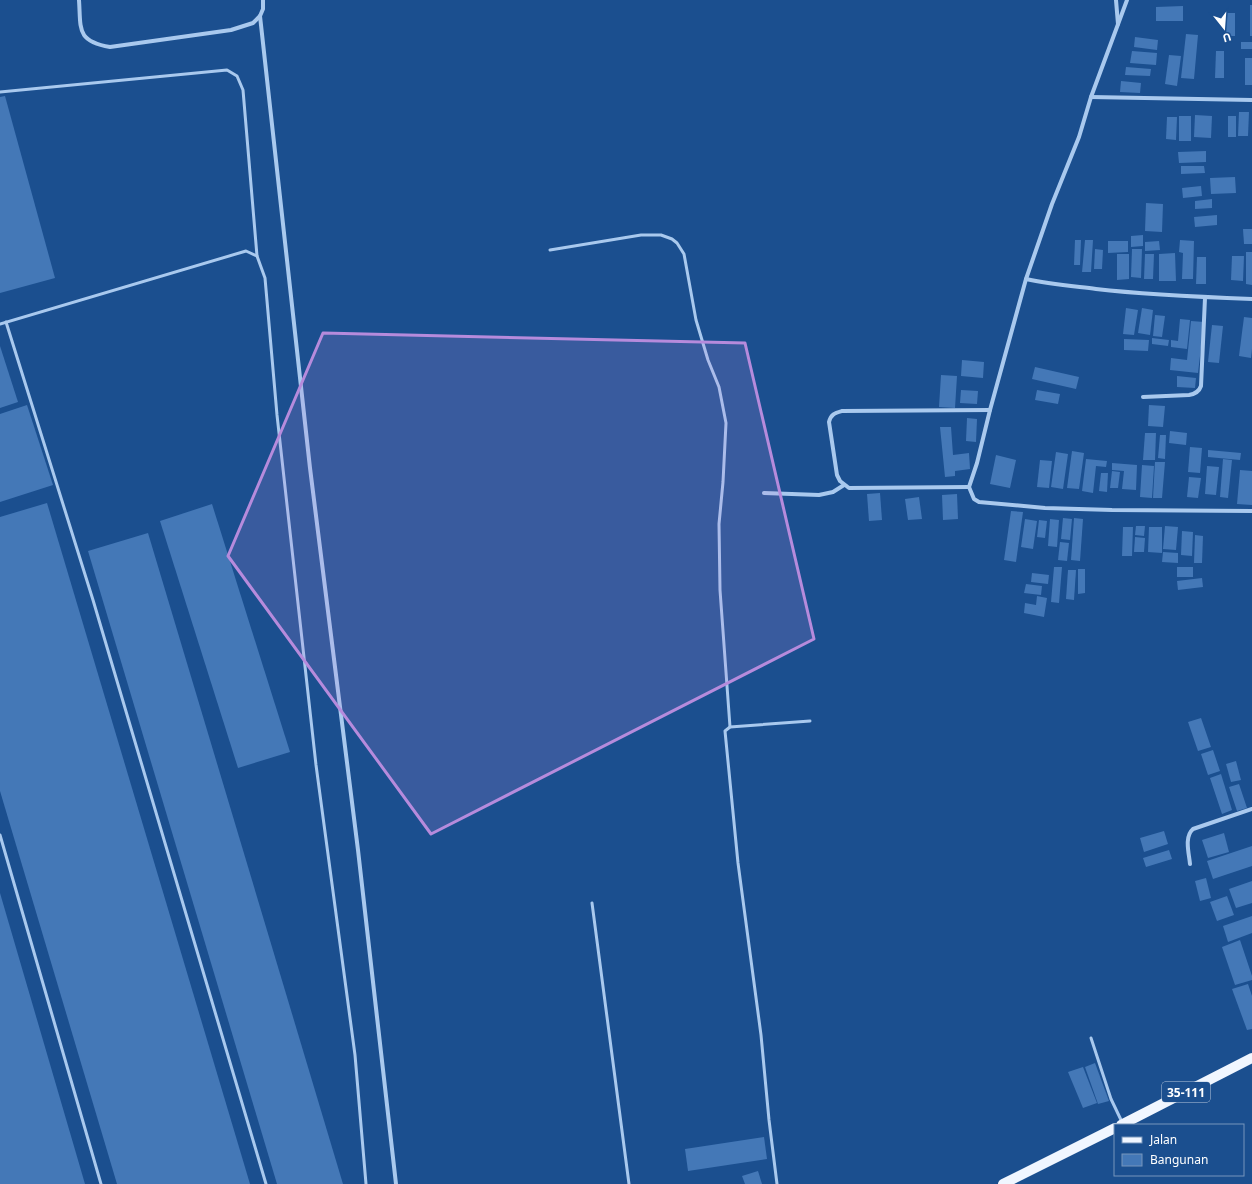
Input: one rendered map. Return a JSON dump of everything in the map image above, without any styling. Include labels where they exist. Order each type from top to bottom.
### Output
[{"type":"main road","name":"35-111","points":[[1123,1124],[1252,1058]]},
{"type":"main road","name":"35-111","points":[[1003,1184],[1114,1128]]},
{"type":"street","points":[[79,0],[80,26],[83,36],[88,41],[110,47],[231,30],[253,23],[260,16],[263,9],[263,0]]},
{"type":"street","points":[[1116,0],[1118,25]]},
{"type":"street","points":[[1127,0],[1091,97],[1079,137],[1026,279],[977,463],[969,487],[974,499],[979,502],[1045,508],[1252,511]]},
{"type":"street","points":[[260,16],[310,468],[358,850],[396,1184]]},
{"type":"street","points":[[1091,97],[1252,100]]},
{"type":"street","points":[[1026,279],[1048,284],[1140,294],[1252,299]]},
{"type":"street","points":[[1143,397],[1189,395],[1200,391],[1205,298]]},
{"type":"street","points":[[969,487],[849,488],[840,481],[837,475],[829,422],[832,415],[836,412],[842,411],[990,410]]},
{"type":"street","points":[[764,493],[819,495],[833,492],[844,485]]},
{"type":"street","points":[[1190,864],[1189,832],[1193,829],[1252,810]]},
{"type":"lane","points":[[0,92],[227,70],[237,76],[243,90],[257,256],[265,278],[277,416],[311,717],[355,1055],[366,1184]]},
{"type":"lane","points":[[550,250],[641,235],[661,235],[672,239],[677,243],[684,254],[696,320],[708,360],[719,388],[726,423],[719,524],[720,590],[730,727]]},
{"type":"lane","points":[[0,324],[246,251],[257,256]]},
{"type":"lane","points":[[6,322],[93,600],[266,1184]]},
{"type":"lane","points":[[777,1184],[761,1035],[738,863],[725,730],[730,727],[810,721]]},
{"type":"lane","points":[[0,835],[101,1184]]},
{"type":"lane","points":[[592,903],[629,1184]]},
{"type":"lane","points":[[1091,1038],[1118,1124]]},
{"type":"highlighted area","points":[[323,333],[745,343],[814,639],[431,834],[228,556]]},
{"type":"building","points":[[1250,5],[1252,5],[1252,36],[1250,36]]},
{"type":"building","points":[[1183,6],[1183,21],[1156,21],[1156,7]]},
{"type":"building","points":[[1225,13],[1235,13],[1235,36],[1226,36]]},
{"type":"building","points":[[1186,34],[1198,35],[1194,79],[1181,78]]},
{"type":"building","points":[[1135,37],[1158,40],[1157,50],[1134,47]]},
{"type":"building","points":[[1241,42],[1252,42],[1252,49],[1241,49]]},
{"type":"building","points":[[1132,51],[1157,53],[1156,65],[1130,63]]},
{"type":"building","points":[[1216,51],[1224,51],[1224,78],[1215,78]]},
{"type":"building","points":[[1169,55],[1181,56],[1177,86],[1165,84]]},
{"type":"building","points":[[1245,58],[1252,58],[1252,85],[1245,85]]},
{"type":"building","points":[[1126,67],[1151,69],[1150,76],[1125,75]]},
{"type":"building","points":[[1121,81],[1141,83],[1140,93],[1120,92]]},
{"type":"building","points":[[5,96],[55,278],[0,293],[0,97]]},
{"type":"building","points":[[1239,112],[1249,112],[1248,136],[1238,136]]},
{"type":"building","points":[[1195,115],[1212,116],[1211,138],[1194,137]]},
{"type":"building","points":[[1179,116],[1191,116],[1191,141],[1179,141]]},
{"type":"building","points":[[1228,116],[1236,116],[1236,137],[1228,137]]},
{"type":"building","points":[[1167,117],[1177,117],[1176,140],[1166,139]]},
{"type":"building","points":[[1206,151],[1206,162],[1179,163],[1178,152]]},
{"type":"building","points":[[1181,166],[1204,166],[1205,173],[1181,174]]},
{"type":"building","points":[[1235,177],[1236,193],[1211,194],[1210,178]]},
{"type":"building","points":[[1201,186],[1202,196],[1183,198],[1182,188]]},
{"type":"building","points":[[1212,199],[1212,208],[1195,209],[1195,201]]},
{"type":"building","points":[[1146,203],[1163,204],[1162,232],[1145,231]]},
{"type":"building","points":[[1217,215],[1217,225],[1195,227],[1194,217]]},
{"type":"building","points":[[1243,229],[1252,229],[1252,244],[1244,244]]},
{"type":"building","points":[[1143,235],[1143,246],[1131,247],[1131,236]]},
{"type":"building","points":[[1075,240],[1081,240],[1080,265],[1074,265]]},
{"type":"building","points":[[1085,240],[1093,240],[1091,272],[1082,272]]},
{"type":"building","points":[[1180,240],[1194,241],[1193,279],[1182,279],[1183,253],[1179,252]]},
{"type":"building","points":[[1108,241],[1128,241],[1128,252],[1108,253]]},
{"type":"building","points":[[1159,241],[1160,250],[1145,251],[1145,242]]},
{"type":"building","points":[[1095,249],[1103,250],[1102,269],[1094,269]]},
{"type":"building","points":[[1132,249],[1142,249],[1141,278],[1131,277]]},
{"type":"building","points":[[1246,252],[1252,252],[1252,285],[1246,284]]},
{"type":"building","points":[[1175,253],[1176,281],[1159,281],[1159,254]]},
{"type":"building","points":[[1117,254],[1129,254],[1129,279],[1117,280]]},
{"type":"building","points":[[1145,254],[1154,254],[1153,279],[1144,279]]},
{"type":"building","points":[[1232,256],[1244,256],[1243,281],[1231,280]]},
{"type":"building","points":[[1197,257],[1206,257],[1206,284],[1196,284]]},
{"type":"building","points":[[1126,308],[1138,310],[1134,335],[1123,334]]},
{"type":"building","points":[[1142,308],[1153,310],[1150,335],[1138,333]]},
{"type":"building","points":[[1155,315],[1165,316],[1162,337],[1153,336]]},
{"type":"building","points":[[1244,317],[1252,318],[1251,358],[1239,356]]},
{"type":"building","points":[[1180,319],[1190,320],[1187,349],[1171,347],[1171,340],[1178,341]]},
{"type":"building","points":[[1191,321],[1204,322],[1198,373],[1170,370],[1171,358],[1187,360]]},
{"type":"building","points":[[1212,325],[1223,326],[1219,363],[1208,362]]},
{"type":"building","points":[[1152,338],[1169,340],[1168,346],[1152,344]]},
{"type":"building","points":[[1124,339],[1149,340],[1148,351],[1124,350]]},
{"type":"building","points":[[0,346],[18,402],[0,408]]},
{"type":"building","points":[[962,360],[984,362],[983,378],[961,376]]},
{"type":"building","points":[[1035,367],[1079,377],[1076,389],[1032,379]]},
{"type":"building","points":[[941,375],[957,376],[955,408],[939,407]]},
{"type":"building","points":[[1177,376],[1196,378],[1195,388],[1177,387]]},
{"type":"building","points":[[961,390],[978,391],[977,404],[960,403]]},
{"type":"building","points":[[1037,390],[1060,394],[1058,404],[1035,400]]},
{"type":"building","points":[[27,405],[53,485],[0,502],[0,414]]},
{"type":"building","points":[[1149,405],[1165,406],[1163,427],[1148,426]]},
{"type":"building","points":[[967,418],[977,419],[976,442],[966,441]]},
{"type":"building","points":[[940,427],[951,427],[953,455],[969,453],[970,469],[955,471],[955,476],[945,477]]},
{"type":"building","points":[[1170,431],[1187,433],[1186,445],[1169,443]]},
{"type":"building","points":[[1145,433],[1156,433],[1155,460],[1143,460]]},
{"type":"building","points":[[1160,435],[1166,435],[1165,459],[1158,458]]},
{"type":"building","points":[[1190,447],[1202,448],[1200,473],[1188,472]]},
{"type":"building","points":[[1208,450],[1241,453],[1240,460],[1208,457]]},
{"type":"building","points":[[1072,451],[1084,453],[1079,489],[1067,488]]},
{"type":"building","points":[[1056,452],[1068,454],[1063,489],[1051,487]]},
{"type":"building","points":[[996,455],[1016,460],[1010,488],[990,484]]},
{"type":"building","points":[[1086,459],[1107,461],[1106,467],[1096,466],[1093,493],[1082,491]]},
{"type":"building","points":[[1223,459],[1232,460],[1228,498],[1220,497]]},
{"type":"building","points":[[1040,460],[1052,461],[1049,488],[1037,487]]},
{"type":"building","points":[[1155,462],[1165,462],[1162,498],[1153,498]]},
{"type":"building","points":[[1112,463],[1137,465],[1136,490],[1122,489],[1124,471],[1112,470]]},
{"type":"building","points":[[1142,465],[1154,466],[1152,498],[1140,497]]},
{"type":"building","points":[[1207,466],[1219,467],[1216,495],[1205,494]]},
{"type":"building","points":[[1240,470],[1252,471],[1252,505],[1237,504]]},
{"type":"building","points":[[1112,471],[1120,472],[1118,488],[1110,488]]},
{"type":"building","points":[[1101,473],[1108,473],[1107,492],[1099,491]]},
{"type":"building","points":[[1189,477],[1201,478],[1198,498],[1187,497]]},
{"type":"building","points":[[880,493],[882,520],[869,521],[867,494]]},
{"type":"building","points":[[957,494],[958,519],[943,520],[942,495]]},
{"type":"building","points":[[919,497],[922,519],[908,520],[905,499]]},
{"type":"building","points":[[47,503],[250,1184],[117,1184],[0,791],[0,517]]},
{"type":"building","points":[[212,504],[290,752],[238,768],[160,521]]},
{"type":"building","points":[[1011,511],[1023,512],[1016,562],[1004,560]]},
{"type":"building","points":[[1063,518],[1072,519],[1070,540],[1061,539]]},
{"type":"building","points":[[1074,518],[1083,519],[1080,561],[1071,560]]},
{"type":"building","points":[[1025,519],[1037,521],[1033,549],[1021,547]]},
{"type":"building","points":[[1050,519],[1059,520],[1057,547],[1048,546]]},
{"type":"building","points":[[1039,520],[1047,521],[1045,538],[1037,537]]},
{"type":"building","points":[[1136,526],[1145,526],[1144,536],[1135,535]]},
{"type":"building","points":[[1165,526],[1178,527],[1176,550],[1163,549]]},
{"type":"building","points":[[1123,527],[1133,527],[1132,556],[1122,556]]},
{"type":"building","points":[[1149,527],[1162,527],[1162,553],[1148,552]]},
{"type":"building","points":[[1182,531],[1193,532],[1192,556],[1181,555]]},
{"type":"building","points":[[148,533],[343,1184],[277,1184],[88,551]]},
{"type":"building","points":[[1195,535],[1203,536],[1202,563],[1194,563]]},
{"type":"building","points":[[1135,537],[1145,538],[1144,552],[1134,552]]},
{"type":"building","points":[[1060,542],[1069,543],[1067,561],[1058,560]]},
{"type":"building","points":[[1163,552],[1178,553],[1178,563],[1162,562]]},
{"type":"building","points":[[1054,567],[1062,567],[1059,603],[1051,602]]},
{"type":"building","points":[[1177,567],[1193,567],[1193,577],[1177,577]]},
{"type":"building","points":[[1078,569],[1085,569],[1085,593],[1078,594]]},
{"type":"building","points":[[1068,570],[1076,570],[1074,600],[1066,599]]},
{"type":"building","points":[[1032,573],[1049,575],[1048,584],[1031,582]]},
{"type":"building","points":[[1202,578],[1203,587],[1178,590],[1177,581]]},
{"type":"building","points":[[1026,584],[1042,586],[1041,595],[1024,593]]},
{"type":"building","points":[[1037,596],[1047,598],[1044,617],[1024,613],[1025,603],[1036,605]]},
{"type":"building","points":[[1201,718],[1211,747],[1198,751],[1188,722]]},
{"type":"building","points":[[1213,750],[1220,771],[1208,775],[1201,754]]},
{"type":"building","points":[[1236,761],[1241,780],[1231,782],[1226,764]]},
{"type":"building","points":[[1221,774],[1232,810],[1222,814],[1210,778]]},
{"type":"building","points":[[1239,784],[1247,808],[1237,811],[1229,787]]},
{"type":"building","points":[[1164,831],[1168,844],[1144,852],[1140,838]]},
{"type":"building","points":[[1224,833],[1229,852],[1208,858],[1202,840]]},
{"type":"building","points":[[1252,846],[1252,866],[1213,879],[1207,861]]},
{"type":"building","points":[[1169,850],[1172,859],[1146,867],[1143,858]]},
{"type":"building","points":[[1206,878],[1211,898],[1200,901],[1195,881]]},
{"type":"building","points":[[1252,881],[1252,903],[1236,908],[1229,889]]},
{"type":"building","points":[[0,893],[85,1184],[0,1184]]},
{"type":"building","points":[[1227,896],[1234,915],[1217,921],[1210,902]]},
{"type":"building","points":[[1252,916],[1252,933],[1228,942],[1223,926]]},
{"type":"building","points":[[1240,940],[1252,980],[1235,985],[1222,947]]},
{"type":"building","points":[[1248,984],[1252,996],[1252,1029],[1247,1030],[1232,989]]},
{"type":"building","points":[[1095,1063],[1109,1101],[1098,1104],[1085,1067]]},
{"type":"building","points":[[1083,1067],[1097,1103],[1083,1108],[1068,1072]]},
{"type":"building","points":[[764,1137],[767,1159],[688,1171],[685,1149]]},
{"type":"building","points":[[758,1171],[762,1184],[745,1184],[742,1176]]}]
